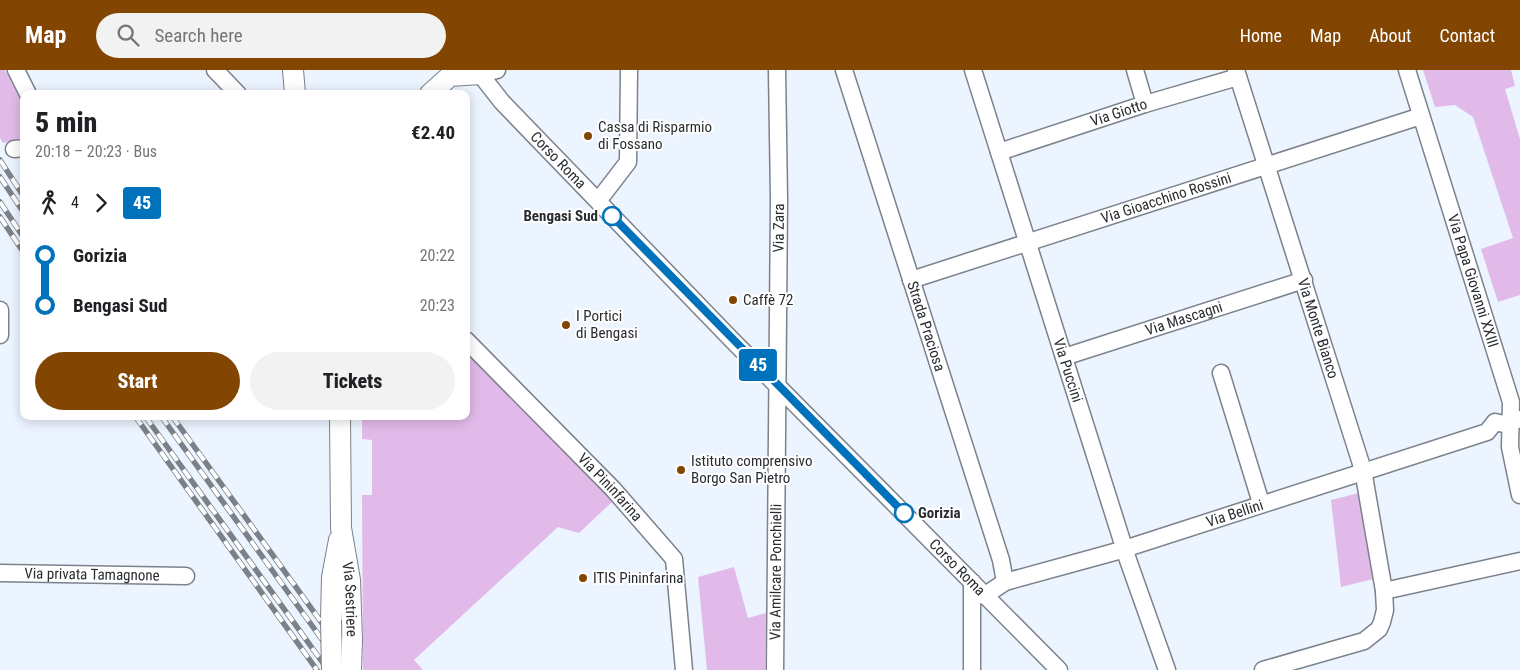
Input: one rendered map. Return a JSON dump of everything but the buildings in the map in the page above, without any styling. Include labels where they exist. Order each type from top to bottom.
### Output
[{"type":"main road","points":[[293,70],[295,90]]},
{"type":"main road","points":[[434,90],[450,76],[489,72]]},
{"type":"main road","name":"Via Sestriere","points":[[340,420],[341,528],[350,580],[351,670]]},
{"type":"main road","name":"Via Sestriere","points":[[332,670],[332,577],[341,528]]},
{"type":"street","points":[[16,70],[26,90]]},
{"type":"street","points":[[215,70],[234,90]]},
{"type":"street","points":[[598,201],[628,162],[629,70]]},
{"type":"street","name":"Via Zara","points":[[777,70],[779,199],[777,384]]},
{"type":"street","name":"Strada Praciosa","points":[[844,70],[1001,560],[1005,582]]},
{"type":"street","name":"Via Puccini","points":[[974,70],[1125,548],[1168,670]]},
{"type":"street","points":[[1135,70],[1145,104]]},
{"type":"street","name":"Via Papa Giovanni XXIII","points":[[1407,70],[1511,402],[1510,446],[1520,495]]},
{"type":"street","name":"Corso Roma","points":[[489,72],[502,102],[984,596],[1059,670]]},
{"type":"street","name":"Via Giotto","points":[[1000,152],[1237,73]]},
{"type":"street","name":"Via Monte Bianco","points":[[1237,73],[1363,470],[1384,591],[1385,610],[1379,629],[1364,642],[1263,670]]},
{"type":"street","name":"Via Gioacchino Rossini","points":[[911,280],[1421,116]]},
{"type":"street","name":"Via Mascagni","points":[[1064,357],[1304,280]]},
{"type":"street","points":[[0,310],[0,335]]},
{"type":"street","name":"Via Pininfarina","points":[[470,344],[613,489],[674,559],[684,670]]},
{"type":"street","points":[[1221,374],[1261,503]]},
{"type":"street","name":"Via Amilcare Ponchielli","points":[[775,670],[777,384]]},
{"type":"street","name":"Via Bellini","points":[[984,596],[1005,582],[1125,548],[1363,470],[1488,432],[1493,437],[1499,437],[1511,422]]},
{"type":"street","points":[[1384,591],[1520,561]]},
{"type":"street","name":"Via privata Tamagnone","points":[[0,573],[186,576]]},
{"type":"street","points":[[972,582],[972,670]]},
{"type":"shaded area","points":[[0,70],[5,70],[20,98],[20,138],[3,143],[0,138]]},
{"type":"shaded area","points":[[1423,70],[1511,70],[1515,86],[1505,89],[1520,139],[1520,295],[1498,302],[1481,249],[1513,238],[1473,117],[1455,105],[1435,107]]},
{"type":"shaded area","points":[[470,356],[613,501],[579,533],[558,527],[414,660],[423,670],[363,670],[362,495],[372,495],[372,440],[362,439],[362,420],[470,420]]},
{"type":"shaded area","points":[[1359,493],[1373,579],[1341,587],[1331,500]]},
{"type":"shaded area","points":[[734,567],[748,618],[766,613],[765,670],[707,670],[698,577]]},
{"type":"railway","points":[[0,160],[20,191]]},
{"type":"railway","points":[[0,177],[20,207]]},
{"type":"railway","points":[[0,202],[20,232]]},
{"type":"railway","points":[[0,217],[20,247]]},
{"type":"railway","points":[[138,420],[317,670]]},
{"type":"railway","points":[[148,420],[328,670]]},
{"type":"railway","points":[[164,420],[344,670]]},
{"type":"railway","points":[[175,420],[356,670]]},
{"type":"bus line","name":"45","points":[[612,216],[904,513]]},
{"type":"place","name":"Cassa di Risparmio di Fossano","points":[[588,136]]},
{"type":"place","name":"Bengasi Sud","points":[[612,216]]},
{"type":"place","name":"Caffè 72","points":[[733,300]]},
{"type":"place","name":"I Portici di Bengasi","points":[[566,325]]},
{"type":"place","name":"Istituto comprensivo Borgo San Pietro","points":[[681,470]]},
{"type":"place","name":"Gorizia","points":[[904,513]]},
{"type":"place","name":"ITIS Pininfarina","points":[[583,578]]}]
